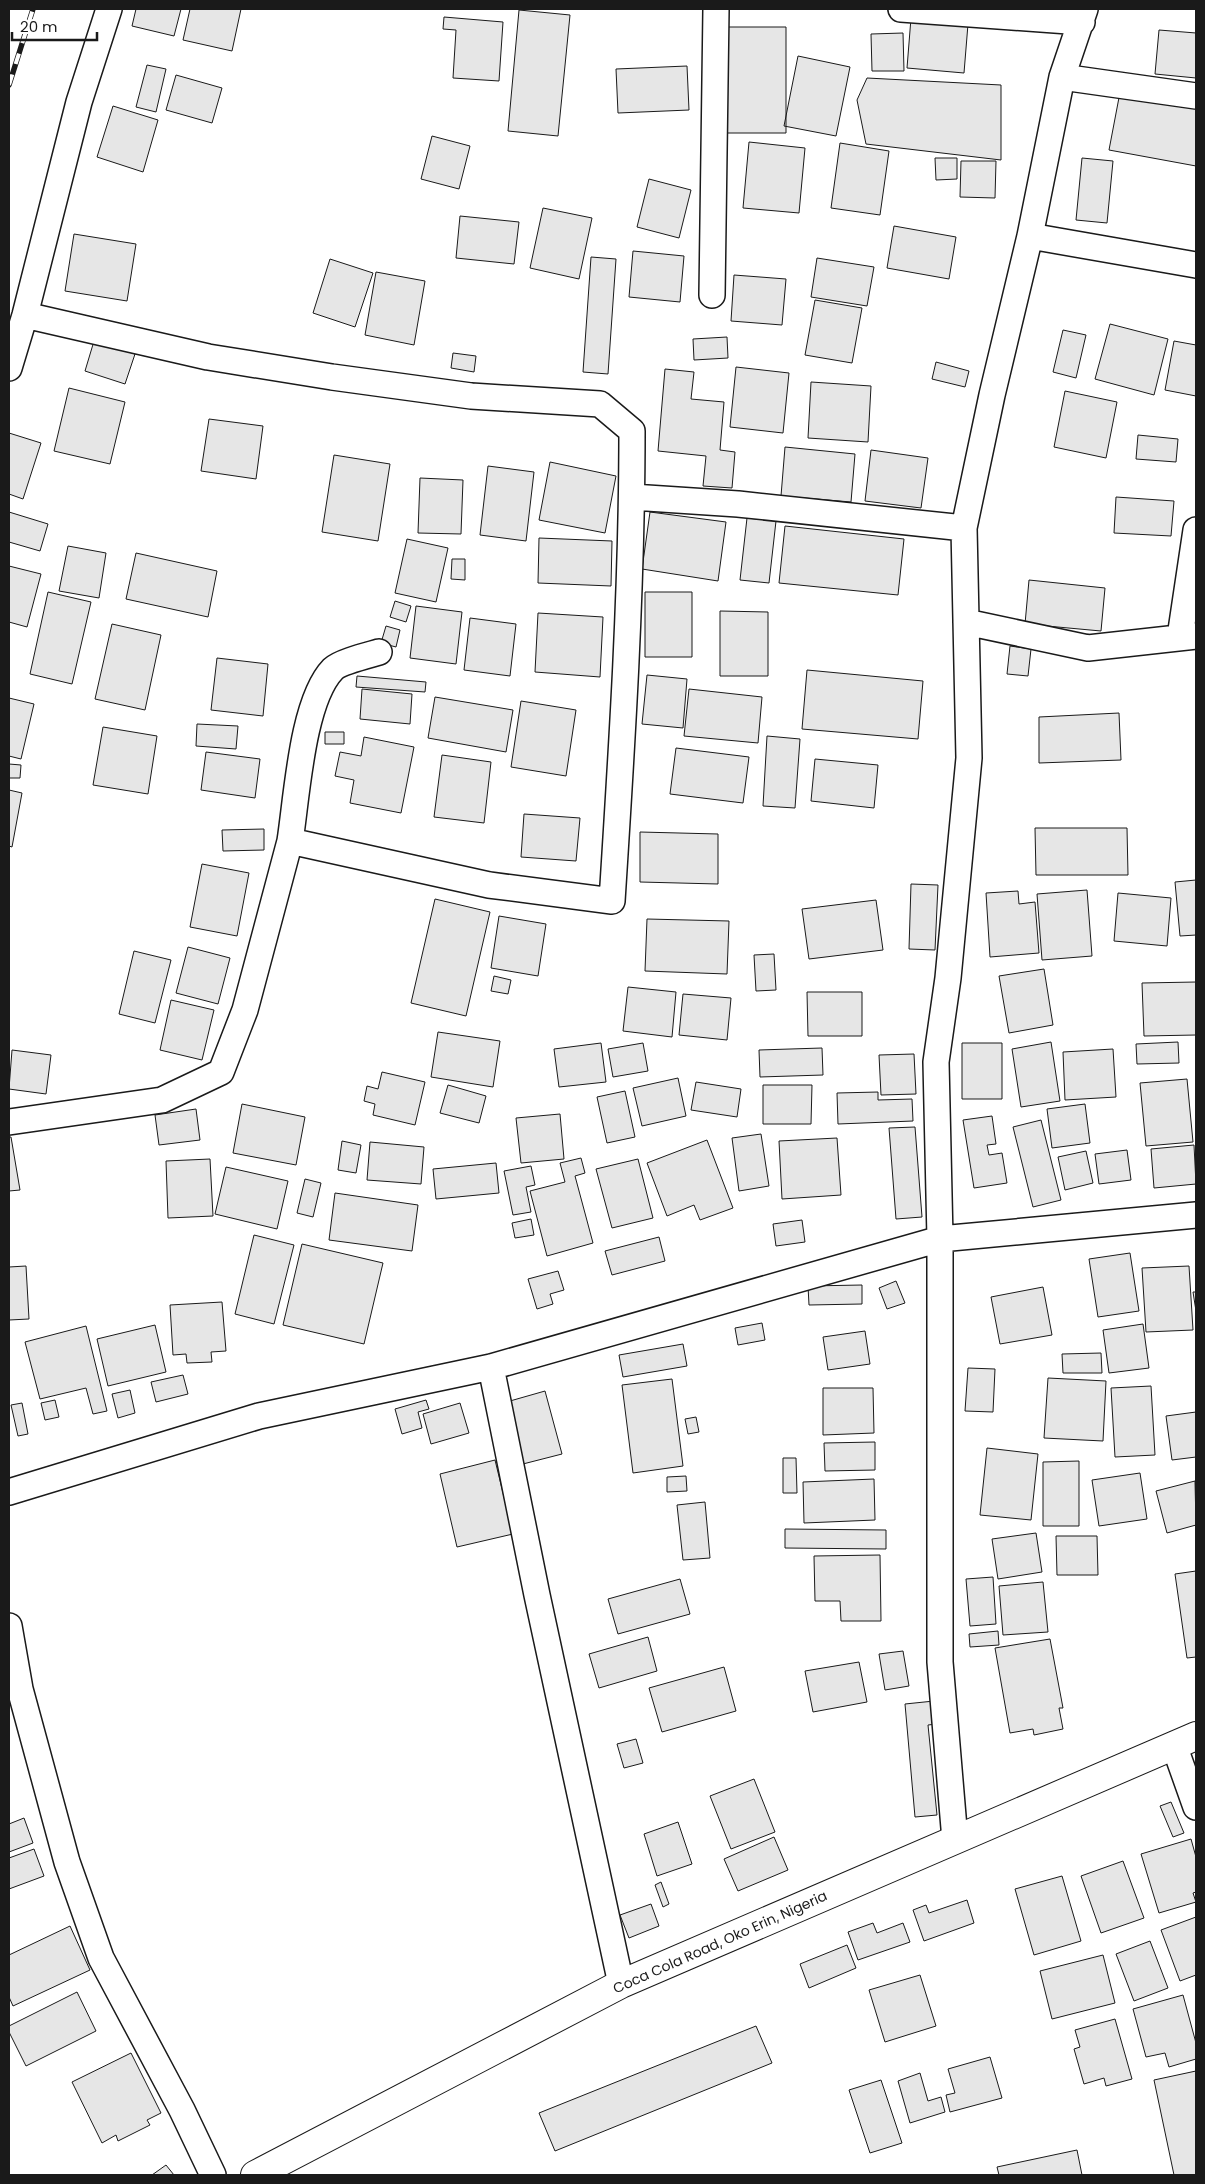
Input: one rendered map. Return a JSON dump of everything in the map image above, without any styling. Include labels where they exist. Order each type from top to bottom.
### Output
[{"type":"street","points":[[9,368],[25,315],[80,102],[109,9]]},
{"type":"street","points":[[712,295],[716,9]]},
{"type":"street","points":[[901,9],[1083,15],[1062,77],[1030,236],[992,395],[964,528],[969,758],[948,978],[936,1062],[940,1239],[940,1662],[955,1840]]},
{"type":"street","points":[[1062,77],[1196,96]]},
{"type":"street","points":[[1030,236],[1196,265]]},
{"type":"street","points":[[25,315],[208,357],[332,377],[471,396],[600,404],[632,431],[629,630],[612,901],[489,885],[290,841]]},
{"type":"street","points":[[632,497],[738,504],[964,528]]},
{"type":"street","points":[[966,622],[1088,648],[1188,636],[1196,530]]},
{"type":"street","points":[[9,1122],[162,1100],[221,1072],[245,1010],[290,841],[308,723],[316,693],[334,668],[379,652]]},
{"type":"street","points":[[9,1492],[259,1416],[491,1367],[940,1239],[1196,1215]]},
{"type":"street","points":[[491,1367],[539,1605],[621,1984]]},
{"type":"street","points":[[9,1626],[20,1689],[54,1814],[68,1862],[101,1958],[182,2110],[212,2175]]},
{"type":"street","points":[[1185,1740],[1196,1807]]},
{"type":"street","name":"Coca Cola Road, Oko Erin, Nigeria","points":[[255,2175],[621,1984],[1185,1740]]},
{"type":"building","points":[[136,9],[181,9],[174,36],[132,26]]},
{"type":"building","points":[[190,9],[241,9],[232,51],[183,40]]},
{"type":"building","points":[[519,10],[570,15],[558,136],[508,131]]},
{"type":"building","points":[[444,17],[503,22],[499,81],[453,78],[456,30],[443,29]]},
{"type":"building","points":[[911,18],[968,24],[964,73],[907,68]]},
{"type":"building","points":[[727,27],[786,27],[786,133],[726,133]]},
{"type":"building","points":[[1159,30],[1196,33],[1196,78],[1155,74]]},
{"type":"building","points":[[903,33],[904,71],[872,71],[871,34]]},
{"type":"building","points":[[798,56],[850,67],[836,136],[784,126]]},
{"type":"building","points":[[147,65],[166,69],[156,112],[136,107]]},
{"type":"building","points":[[687,66],[689,110],[618,113],[616,69]]},
{"type":"building","points":[[176,75],[222,88],[212,123],[166,110]]},
{"type":"building","points":[[867,78],[1001,85],[1001,160],[866,144],[857,100]]},
{"type":"building","points":[[1121,87],[1196,102],[1196,166],[1109,150]]},
{"type":"building","points":[[113,106],[158,120],[143,172],[97,157]]},
{"type":"building","points":[[432,136],[470,146],[459,189],[421,179]]},
{"type":"building","points":[[749,142],[805,148],[799,213],[743,208]]},
{"type":"building","points":[[840,143],[889,151],[880,215],[831,208]]},
{"type":"building","points":[[935,158],[957,158],[957,179],[936,180]]},
{"type":"building","points":[[1082,158],[1113,161],[1107,223],[1076,220]]},
{"type":"building","points":[[961,161],[996,161],[995,198],[960,197]]},
{"type":"building","points":[[649,179],[691,190],[679,238],[637,227]]},
{"type":"building","points":[[543,208],[592,218],[579,279],[530,268]]},
{"type":"building","points":[[460,216],[519,222],[514,264],[456,258]]},
{"type":"building","points":[[894,226],[956,237],[949,279],[887,268]]},
{"type":"building","points":[[74,234],[136,244],[127,301],[65,291]]},
{"type":"building","points":[[633,251],[684,256],[680,302],[629,297]]},
{"type":"building","points":[[591,257],[616,259],[608,374],[583,372]]},
{"type":"building","points":[[817,258],[874,267],[867,306],[811,297]]},
{"type":"building","points":[[330,259],[373,273],[355,327],[313,313]]},
{"type":"building","points":[[376,272],[425,281],[414,345],[365,335]]},
{"type":"building","points":[[734,275],[786,279],[782,325],[731,321]]},
{"type":"building","points":[[815,300],[862,308],[852,363],[805,355]]},
{"type":"building","points":[[1110,324],[1168,339],[1154,395],[1095,379]]},
{"type":"building","points":[[1063,330],[1086,335],[1076,378],[1053,372]]},
{"type":"building","points":[[727,337],[728,358],[694,360],[693,339]]},
{"type":"building","points":[[94,341],[135,354],[125,384],[85,371]]},
{"type":"building","points":[[1174,341],[1196,345],[1196,396],[1165,390]]},
{"type":"building","points":[[453,353],[476,356],[474,372],[451,368]]},
{"type":"building","points":[[936,362],[969,371],[965,387],[932,379]]},
{"type":"building","points":[[736,367],[789,373],[783,433],[730,427]]},
{"type":"building","points":[[665,369],[694,372],[691,399],[724,402],[720,450],[735,452],[732,488],[703,486],[706,456],[658,451]]},
{"type":"building","points":[[811,382],[871,386],[868,442],[808,438]]},
{"type":"building","points":[[69,388],[125,402],[110,464],[54,451]]},
{"type":"building","points":[[1065,391],[1117,402],[1106,458],[1054,447]]},
{"type":"building","points":[[209,419],[263,426],[256,479],[201,471]]},
{"type":"building","points":[[9,433],[41,443],[23,499],[9,494]]},
{"type":"building","points":[[1138,435],[1178,439],[1176,462],[1136,459]]},
{"type":"building","points":[[785,447],[855,454],[851,502],[781,496]]},
{"type":"building","points":[[871,450],[928,458],[921,508],[865,501]]},
{"type":"building","points":[[334,455],[390,464],[378,541],[322,532]]},
{"type":"building","points":[[550,462],[616,476],[605,533],[539,520]]},
{"type":"building","points":[[488,466],[534,472],[526,541],[480,535]]},
{"type":"building","points":[[420,478],[463,480],[461,534],[418,533]]},
{"type":"building","points":[[1116,497],[1174,501],[1171,536],[1114,533]]},
{"type":"building","points":[[9,512],[48,524],[40,551],[9,542]]},
{"type":"building","points":[[650,512],[726,522],[718,581],[642,569]]},
{"type":"building","points":[[747,518],[776,521],[769,583],[740,580]]},
{"type":"building","points":[[785,526],[904,539],[898,595],[779,583]]},
{"type":"building","points":[[539,538],[612,541],[611,586],[538,583]]},
{"type":"building","points":[[407,539],[448,548],[436,602],[395,593]]},
{"type":"building","points":[[68,546],[106,553],[99,598],[59,591]]},
{"type":"building","points":[[136,553],[217,571],[208,617],[126,599]]},
{"type":"building","points":[[452,559],[465,559],[465,580],[451,579]]},
{"type":"building","points":[[9,566],[41,574],[27,627],[9,622]]},
{"type":"building","points":[[1029,580],[1105,588],[1101,631],[1025,624]]},
{"type":"building","points":[[48,592],[91,602],[72,684],[30,674]]},
{"type":"building","points":[[645,592],[692,592],[692,657],[645,657]]},
{"type":"building","points":[[395,601],[411,606],[406,622],[390,617]]},
{"type":"building","points":[[416,606],[462,612],[456,664],[410,658]]},
{"type":"building","points":[[720,611],[768,612],[768,676],[720,676]]},
{"type":"building","points":[[538,613],[603,617],[600,677],[535,672]]},
{"type":"building","points":[[470,618],[516,624],[510,676],[464,670]]},
{"type":"building","points":[[112,624],[161,635],[145,710],[95,699]]},
{"type":"building","points":[[386,626],[400,630],[396,647],[381,643]]},
{"type":"building","points":[[1010,646],[1031,649],[1028,676],[1007,674]]},
{"type":"building","points":[[217,658],[268,664],[263,716],[211,710]]},
{"type":"building","points":[[807,670],[923,681],[918,739],[802,729]]},
{"type":"building","points":[[647,675],[687,679],[683,728],[642,724]]},
{"type":"building","points":[[357,676],[426,682],[425,692],[356,687]]},
{"type":"building","points":[[362,689],[412,694],[410,724],[360,719]]},
{"type":"building","points":[[689,689],[762,697],[758,743],[684,736]]},
{"type":"building","points":[[435,697],[513,710],[506,752],[428,738]]},
{"type":"building","points":[[9,698],[34,704],[21,759],[9,756]]},
{"type":"building","points":[[521,701],[576,710],[566,776],[511,767]]},
{"type":"building","points":[[1119,713],[1121,760],[1039,763],[1039,717]]},
{"type":"building","points":[[197,724],[238,726],[236,749],[196,746]]},
{"type":"building","points":[[103,727],[157,736],[148,794],[93,785]]},
{"type":"building","points":[[325,732],[344,732],[344,744],[325,744]]},
{"type":"building","points":[[767,736],[800,739],[795,808],[763,806]]},
{"type":"building","points":[[364,737],[414,747],[401,813],[350,803],[354,780],[335,776],[340,752],[361,756]]},
{"type":"building","points":[[676,748],[749,757],[743,803],[670,794]]},
{"type":"building","points":[[206,752],[260,759],[255,798],[201,790]]},
{"type":"building","points":[[442,755],[491,762],[484,823],[434,817]]},
{"type":"building","points":[[815,759],[878,765],[874,808],[811,801]]},
{"type":"building","points":[[9,764],[21,765],[20,778],[9,778]]},
{"type":"building","points":[[9,790],[22,793],[12,847],[9,846]]},
{"type":"building","points":[[524,814],[580,818],[576,861],[521,857]]},
{"type":"building","points":[[1035,828],[1127,828],[1128,875],[1036,875]]},
{"type":"building","points":[[264,829],[264,850],[223,851],[222,830]]},
{"type":"building","points":[[640,832],[718,834],[718,884],[640,882]]},
{"type":"building","points":[[202,864],[249,873],[237,936],[190,927]]},
{"type":"building","points":[[1196,880],[1196,935],[1180,936],[1175,882]]},
{"type":"building","points":[[911,884],[938,885],[935,950],[909,949]]},
{"type":"building","points":[[1087,890],[1092,956],[1042,960],[1037,894]]},
{"type":"building","points":[[1018,891],[1019,904],[1035,902],[1039,953],[990,957],[986,893]]},
{"type":"building","points":[[1118,893],[1171,898],[1167,946],[1114,941]]},
{"type":"building","points":[[435,899],[490,912],[466,1016],[411,1003]]},
{"type":"building","points":[[876,900],[883,950],[809,959],[802,909]]},
{"type":"building","points":[[499,916],[546,924],[538,976],[491,968]]},
{"type":"building","points":[[647,919],[729,921],[727,974],[645,971]]},
{"type":"building","points":[[188,947],[230,958],[218,1004],[176,993]]},
{"type":"building","points":[[134,951],[171,960],[155,1023],[119,1014]]},
{"type":"building","points":[[774,954],[776,990],[756,991],[754,955]]},
{"type":"building","points":[[1044,969],[1053,1025],[1009,1033],[999,976]]},
{"type":"building","points":[[494,976],[511,980],[508,994],[491,991]]},
{"type":"building","points":[[1196,982],[1196,1035],[1144,1036],[1142,983]]},
{"type":"building","points":[[628,987],[676,992],[672,1037],[623,1031]]},
{"type":"building","points":[[807,992],[862,992],[862,1036],[808,1036]]},
{"type":"building","points":[[683,994],[731,998],[727,1040],[679,1035]]},
{"type":"building","points":[[171,1000],[214,1010],[202,1060],[160,1050]]},
{"type":"building","points":[[438,1032],[500,1041],[493,1087],[431,1077]]},
{"type":"building","points":[[1051,1042],[1060,1101],[1021,1107],[1012,1049]]},
{"type":"building","points":[[1178,1042],[1179,1063],[1137,1064],[1136,1044]]},
{"type":"building","points":[[601,1043],[606,1082],[559,1087],[554,1049]]},
{"type":"building","points":[[643,1043],[648,1071],[613,1077],[608,1049]]},
{"type":"building","points":[[962,1043],[1002,1043],[1002,1099],[962,1099]]},
{"type":"building","points":[[822,1048],[823,1075],[760,1077],[759,1050]]},
{"type":"building","points":[[1113,1049],[1116,1097],[1065,1100],[1063,1052]]},
{"type":"building","points":[[12,1050],[51,1055],[46,1094],[9,1089]]},
{"type":"building","points":[[914,1054],[916,1094],[881,1095],[879,1055]]},
{"type":"building","points":[[382,1072],[425,1082],[415,1125],[373,1115],[375,1104],[364,1101],[367,1086],[378,1089]]},
{"type":"building","points":[[678,1078],[686,1116],[642,1126],[633,1088]]},
{"type":"building","points":[[1187,1079],[1193,1142],[1146,1146],[1140,1083]]},
{"type":"building","points":[[696,1082],[741,1089],[737,1117],[691,1110]]},
{"type":"building","points":[[448,1085],[486,1096],[479,1123],[440,1113]]},
{"type":"building","points":[[763,1085],[812,1085],[811,1124],[763,1124]]},
{"type":"building","points":[[625,1091],[635,1137],[607,1143],[597,1097]]},
{"type":"building","points":[[878,1092],[878,1100],[912,1099],[913,1121],[838,1124],[837,1093]]},
{"type":"building","points":[[242,1104],[305,1117],[296,1165],[233,1153]]},
{"type":"building","points":[[1085,1104],[1090,1143],[1052,1148],[1047,1109]]},
{"type":"building","points":[[196,1109],[200,1140],[159,1145],[155,1115]]},
{"type":"building","points":[[560,1114],[564,1159],[521,1163],[516,1118]]},
{"type":"building","points":[[992,1116],[996,1144],[987,1145],[989,1155],[1002,1153],[1007,1183],[974,1188],[963,1120]]},
{"type":"building","points":[[1041,1120],[1061,1200],[1033,1207],[1013,1127]]},
{"type":"building","points":[[915,1127],[922,1217],[896,1219],[889,1128]]},
{"type":"building","points":[[761,1134],[769,1186],[739,1191],[732,1138]]},
{"type":"building","points":[[9,1137],[11,1137],[20,1190],[9,1191]]},
{"type":"building","points":[[837,1138],[841,1195],[782,1199],[779,1141]]},
{"type":"building","points":[[707,1140],[733,1208],[700,1220],[694,1205],[667,1216],[647,1163]]},
{"type":"building","points":[[342,1141],[361,1145],[356,1173],[338,1170]]},
{"type":"building","points":[[370,1142],[424,1147],[421,1184],[367,1180]]},
{"type":"building","points":[[1194,1145],[1196,1184],[1154,1188],[1151,1149]]},
{"type":"building","points":[[1127,1150],[1131,1180],[1099,1184],[1095,1154]]},
{"type":"building","points":[[1086,1151],[1093,1183],[1065,1190],[1058,1157]]},
{"type":"building","points":[[581,1158],[585,1173],[575,1176],[593,1243],[547,1256],[530,1191],[565,1182],[560,1163]]},
{"type":"building","points":[[210,1159],[213,1216],[168,1218],[166,1161]]},
{"type":"building","points":[[638,1159],[653,1218],[612,1228],[596,1169]]},
{"type":"building","points":[[496,1163],[499,1193],[436,1199],[433,1169]]},
{"type":"building","points":[[531,1166],[535,1185],[526,1187],[531,1212],[513,1215],[504,1171]]},
{"type":"building","points":[[226,1167],[288,1181],[277,1229],[215,1214]]},
{"type":"building","points":[[305,1179],[321,1183],[313,1217],[297,1213]]},
{"type":"building","points":[[335,1193],[418,1205],[412,1251],[329,1240]]},
{"type":"building","points":[[531,1219],[534,1235],[515,1238],[512,1223]]},
{"type":"building","points":[[802,1220],[805,1242],[776,1246],[773,1224]]},
{"type":"building","points":[[254,1235],[294,1245],[274,1324],[235,1314]]},
{"type":"building","points":[[659,1237],[665,1261],[612,1275],[605,1251]]},
{"type":"building","points":[[302,1244],[383,1263],[364,1344],[283,1325]]},
{"type":"building","points":[[1130,1253],[1139,1311],[1098,1317],[1089,1259]]},
{"type":"building","points":[[26,1266],[29,1319],[9,1320],[9,1267]]},
{"type":"building","points":[[1189,1266],[1193,1330],[1146,1332],[1142,1268]]},
{"type":"building","points":[[558,1271],[564,1290],[550,1294],[553,1304],[537,1309],[528,1279]]},
{"type":"building","points":[[896,1281],[905,1303],[887,1309],[879,1288]]},
{"type":"building","points":[[862,1285],[862,1304],[809,1305],[808,1286]]},
{"type":"building","points":[[1043,1287],[1052,1335],[1000,1344],[991,1297]]},
{"type":"building","points":[[1193,1292],[1196,1292],[1196,1311]]},
{"type":"building","points":[[222,1302],[226,1351],[211,1352],[212,1362],[187,1363],[186,1354],[173,1355],[170,1305]]},
{"type":"building","points":[[762,1323],[765,1340],[738,1345],[735,1328]]},
{"type":"building","points":[[1143,1324],[1149,1368],[1109,1373],[1103,1330]]},
{"type":"building","points":[[155,1325],[166,1372],[108,1386],[97,1339]]},
{"type":"building","points":[[86,1326],[107,1411],[93,1414],[86,1388],[40,1399],[25,1342]]},
{"type":"building","points":[[865,1331],[870,1364],[828,1370],[823,1337]]},
{"type":"building","points":[[683,1344],[687,1366],[623,1377],[619,1355]]},
{"type":"building","points":[[1101,1353],[1102,1373],[1063,1373],[1062,1354]]},
{"type":"building","points":[[968,1368],[995,1369],[993,1412],[965,1411]]},
{"type":"building","points":[[183,1375],[188,1394],[156,1402],[151,1382]]},
{"type":"building","points":[[1048,1378],[1106,1381],[1103,1441],[1044,1438]]},
{"type":"building","points":[[672,1379],[683,1466],[633,1473],[622,1385]]},
{"type":"building","points":[[1151,1386],[1155,1455],[1115,1457],[1111,1388]]},
{"type":"building","points":[[823,1388],[873,1388],[874,1433],[823,1435]]},
{"type":"building","points":[[130,1390],[135,1413],[118,1418],[112,1394]]},
{"type":"building","points":[[545,1391],[562,1454],[519,1465],[503,1403]]},
{"type":"building","points":[[55,1400],[59,1417],[45,1420],[41,1403]]},
{"type":"building","points":[[426,1400],[429,1409],[418,1412],[422,1428],[402,1434],[395,1409]]},
{"type":"building","points":[[22,1403],[28,1434],[18,1436],[11,1405]]},
{"type":"building","points":[[460,1403],[469,1433],[431,1444],[423,1414]]},
{"type":"building","points":[[1196,1412],[1196,1457],[1172,1460],[1166,1416]]},
{"type":"building","points":[[696,1417],[699,1432],[688,1434],[685,1419]]},
{"type":"building","points":[[875,1442],[875,1470],[825,1471],[824,1443]]},
{"type":"building","points":[[987,1448],[1038,1454],[1031,1520],[980,1515]]},
{"type":"building","points":[[783,1458],[796,1458],[797,1493],[783,1493]]},
{"type":"building","points":[[495,1460],[513,1534],[457,1547],[440,1474]]},
{"type":"building","points":[[1079,1461],[1079,1526],[1043,1526],[1043,1462]]},
{"type":"building","points":[[1140,1473],[1147,1519],[1099,1526],[1092,1480]]},
{"type":"building","points":[[686,1476],[687,1491],[667,1492],[667,1477]]},
{"type":"building","points":[[874,1479],[875,1520],[804,1523],[803,1482]]},
{"type":"building","points":[[1195,1481],[1196,1525],[1167,1533],[1156,1491]]},
{"type":"building","points":[[705,1502],[710,1558],[683,1560],[677,1505]]},
{"type":"building","points":[[785,1529],[886,1530],[886,1549],[785,1548]]},
{"type":"building","points":[[1036,1533],[1042,1572],[998,1579],[992,1539]]},
{"type":"building","points":[[1056,1536],[1097,1536],[1098,1575],[1057,1575]]},
{"type":"building","points":[[880,1555],[881,1621],[841,1621],[840,1601],[815,1601],[814,1556]]},
{"type":"building","points":[[1196,1571],[1196,1657],[1187,1658],[1175,1574]]},
{"type":"building","points":[[993,1577],[996,1624],[970,1626],[966,1579]]},
{"type":"building","points":[[680,1579],[690,1614],[618,1634],[608,1599]]},
{"type":"building","points":[[1043,1582],[1048,1632],[1003,1635],[999,1586]]},
{"type":"building","points":[[998,1631],[999,1645],[970,1647],[969,1634]]},
{"type":"building","points":[[648,1637],[657,1671],[599,1688],[589,1654]]},
{"type":"building","points":[[1050,1639],[1063,1708],[1059,1708],[1063,1729],[1034,1735],[1033,1729],[1010,1733],[995,1648]]},
{"type":"building","points":[[903,1651],[909,1686],[885,1690],[879,1654]]},
{"type":"building","points":[[859,1662],[867,1702],[813,1712],[805,1671]]},
{"type":"building","points":[[724,1667],[736,1711],[662,1732],[649,1688]]},
{"type":"building","points":[[934,1701],[937,1724],[928,1725],[937,1815],[915,1817],[905,1704]]},
{"type":"building","points":[[636,1739],[643,1763],[624,1768],[617,1744]]},
{"type":"building","points":[[754,1779],[775,1832],[731,1849],[710,1796]]},
{"type":"building","points":[[1171,1802],[1184,1833],[1173,1837],[1160,1806]]},
{"type":"building","points":[[24,1818],[33,1843],[9,1852],[9,1824]]},
{"type":"building","points":[[678,1822],[692,1864],[657,1876],[644,1834]]},
{"type":"building","points":[[774,1837],[788,1870],[738,1891],[724,1859]]},
{"type":"building","points":[[1191,1839],[1196,1857],[1196,1892],[1193,1893],[1196,1902],[1159,1913],[1141,1854]]},
{"type":"building","points":[[34,1849],[44,1876],[9,1889],[9,1858]]},
{"type":"building","points":[[1123,1861],[1144,1918],[1101,1933],[1081,1876]]},
{"type":"building","points":[[1062,1876],[1081,1941],[1034,1955],[1015,1889]]},
{"type":"building","points":[[661,1882],[669,1904],[663,1907],[655,1885]]},
{"type":"building","points":[[967,1900],[974,1923],[924,1941],[913,1910],[926,1905],[929,1913]]},
{"type":"building","points":[[651,1904],[659,1926],[629,1938],[620,1915]]},
{"type":"building","points":[[1196,1917],[1196,1975],[1180,1981],[1161,1930]]},
{"type":"building","points":[[873,1923],[877,1933],[903,1923],[910,1942],[858,1960],[848,1932]]},
{"type":"building","points":[[70,1926],[90,1970],[13,2006],[9,1997],[9,1955]]},
{"type":"building","points":[[1150,1941],[1168,1988],[1134,2001],[1116,1954]]},
{"type":"building","points":[[847,1945],[856,1968],[809,1988],[800,1964]]},
{"type":"building","points":[[1103,1955],[1115,2003],[1052,2019],[1040,1971]]},
{"type":"building","points":[[920,1975],[936,2026],[885,2042],[869,1990]]},
{"type":"building","points":[[77,1992],[96,2031],[26,2066],[9,2032],[9,2026]]},
{"type":"building","points":[[1183,1995],[1196,2043],[1196,2059],[1169,2067],[1165,2053],[1146,2057],[1133,2009]]},
{"type":"building","points":[[1115,2019],[1132,2079],[1106,2086],[1104,2078],[1084,2084],[1074,2049],[1080,2047],[1075,2030]]},
{"type":"building","points":[[756,2026],[772,2063],[555,2151],[539,2113]]},
{"type":"building","points":[[131,2053],[161,2113],[147,2120],[150,2125],[118,2141],[116,2135],[102,2143],[72,2082]]},
{"type":"building","points":[[990,2057],[1002,2098],[950,2112],[946,2095],[955,2093],[948,2069]]},
{"type":"building","points":[[1196,2071],[1196,2175],[1174,2175],[1154,2080]]},
{"type":"building","points":[[920,2073],[928,2101],[941,2097],[945,2112],[910,2123],[898,2081]]},
{"type":"building","points":[[881,2080],[902,2143],[870,2153],[849,2090]]},
{"type":"building","points":[[1077,2150],[1082,2175],[999,2175],[997,2167]]},
{"type":"building","points":[[166,2165],[174,2175],[152,2175]]},
{"type":"railway","points":[[9,85],[33,9]]}]
